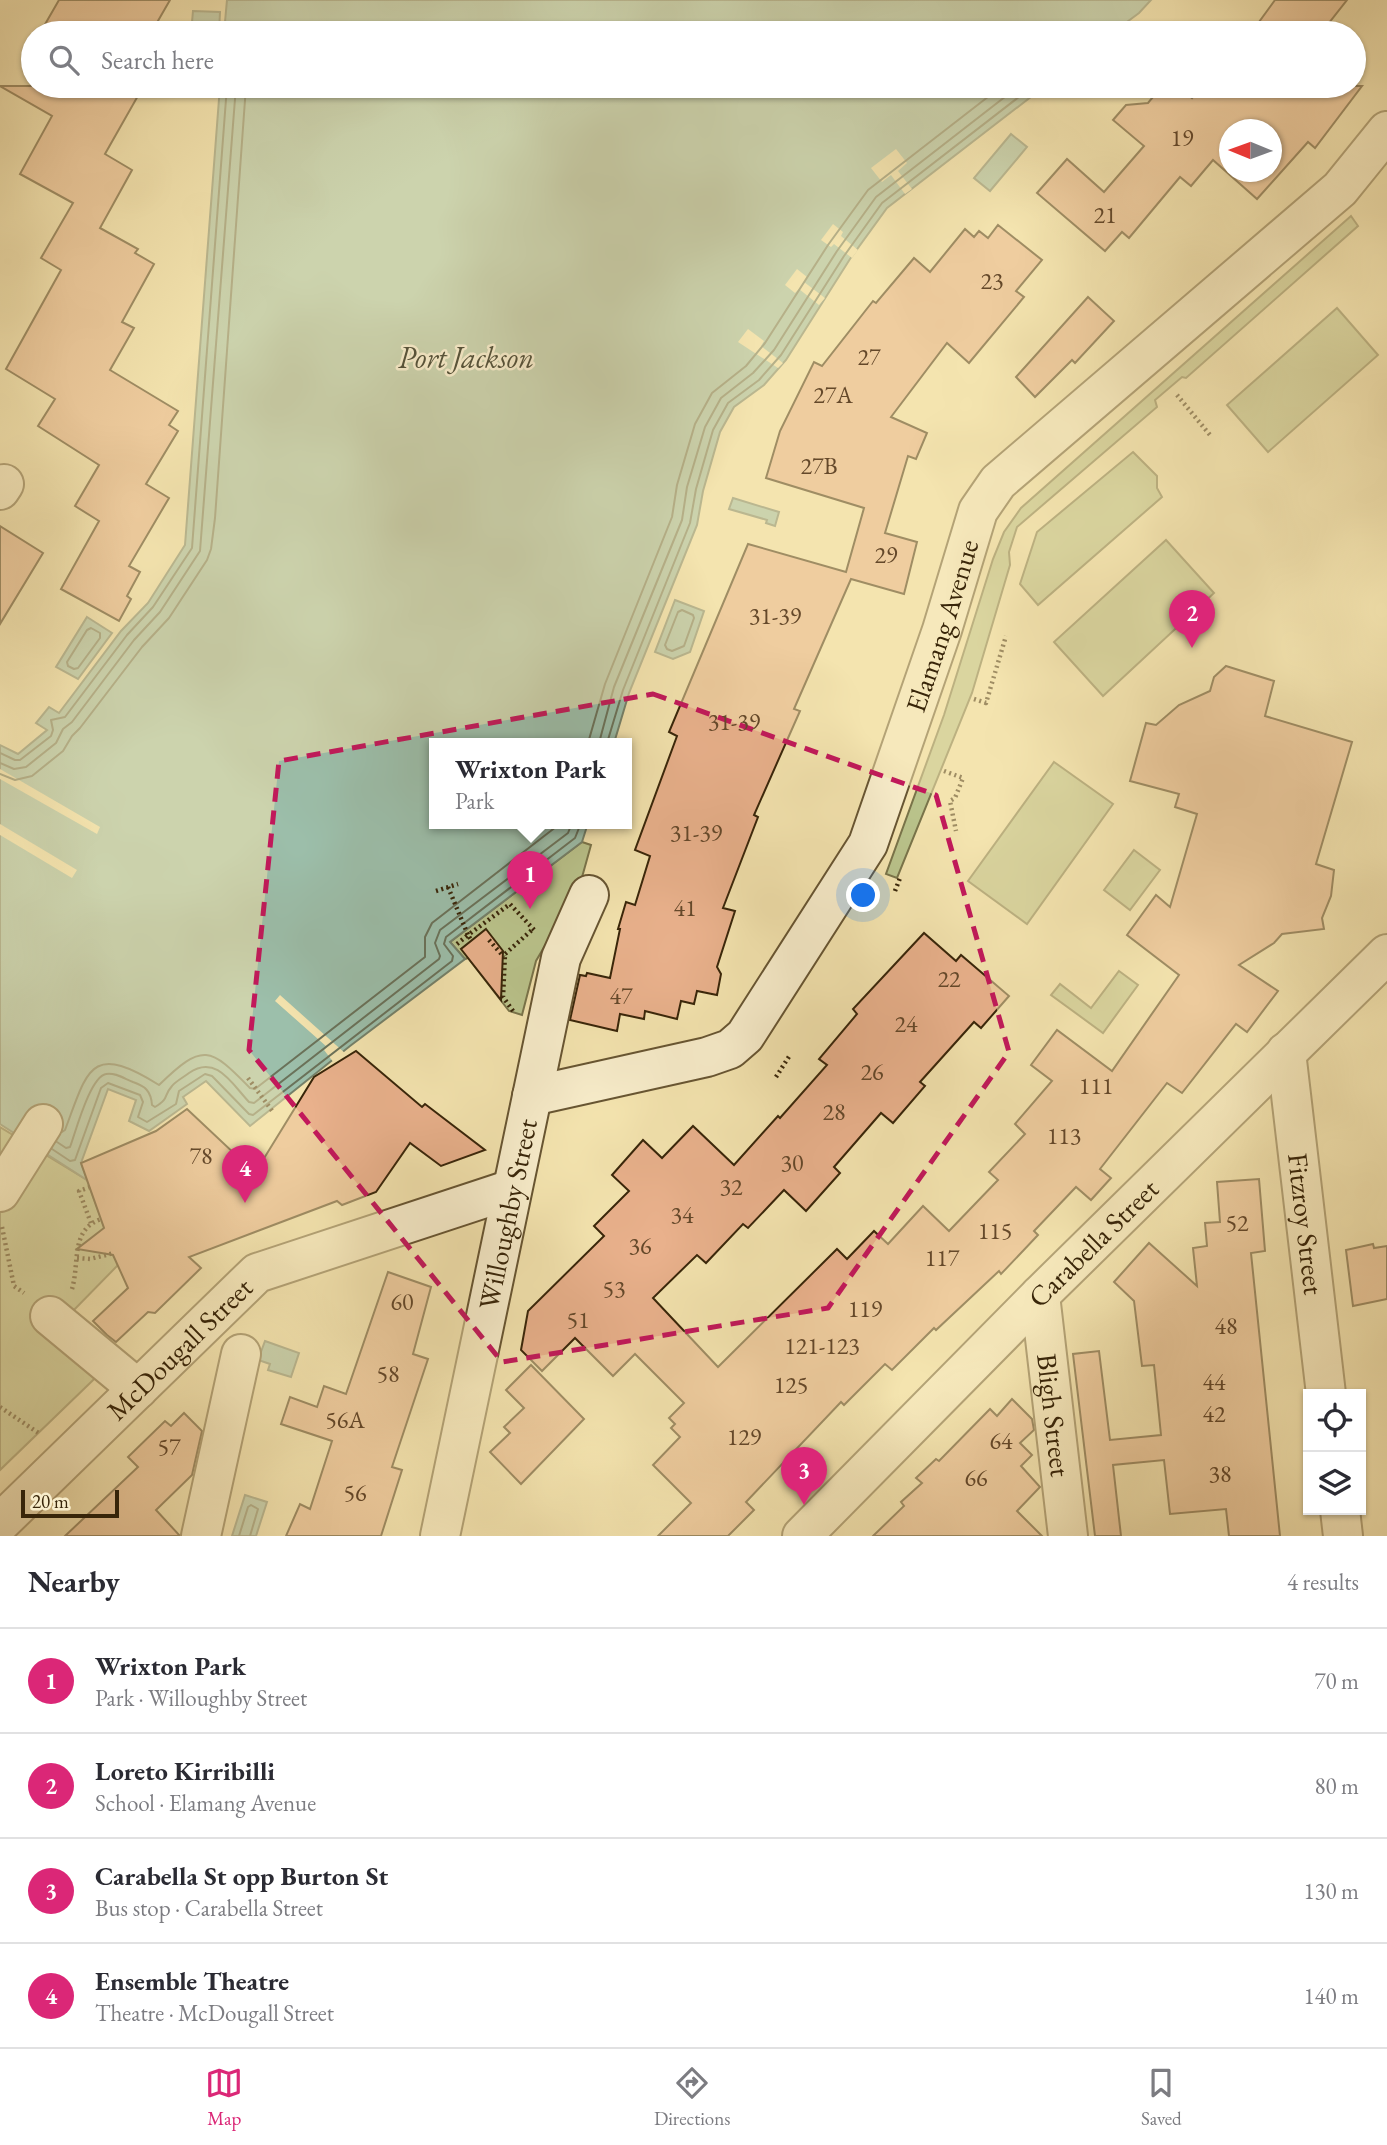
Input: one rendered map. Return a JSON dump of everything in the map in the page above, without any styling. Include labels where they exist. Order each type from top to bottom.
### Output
[{"type":"street","name":"Elamang Avenue","points":[[532,1096],[707,1057],[730,1049],[745,1036],[868,844],[942,630],[978,511],[998,481],[1340,190],[1387,131]]},
{"type":"street","name":"Willoughby Street","points":[[440,1536],[561,958],[589,895]]},
{"type":"street","name":"Carabella Street","points":[[802,1536],[1040,1295],[1387,954]]},
{"type":"street","name":"Fitzroy Street","points":[[1286,1052],[1325,1389]]},
{"type":"street","points":[[0,1192],[43,1124]]},
{"type":"street","name":"McDougall Street","points":[[0,1523],[257,1273],[512,1189]]},
{"type":"street","name":"Bligh Street","points":[[1040,1295],[1068,1536]]},
{"type":"street","points":[[53,1318],[138,1389]]},
{"type":"street","points":[[201,1536],[241,1354]]},
{"type":"street","points":[[1341,1515],[1343,1536]]},
{"type":"path","points":[[1177,395],[1210,435]]},
{"type":"path","points":[[974,699],[986,702],[1006,636]]},
{"type":"path","points":[[944,771],[963,778],[955,798],[950,801],[956,831]]},
{"type":"path","points":[[895,891],[900,878]]},
{"type":"path","points":[[436,891],[458,884]]},
{"type":"path","points":[[449,889],[469,938]]},
{"type":"path","points":[[457,944],[469,938],[510,904],[561,958]]},
{"type":"path","points":[[516,1014],[503,997],[505,954],[533,929]]},
{"type":"path","points":[[489,940],[505,957]]},
{"type":"path","points":[[776,1077],[790,1055]]},
{"type":"path","points":[[248,1078],[274,1112]]},
{"type":"path","points":[[90,1187],[79,1191],[91,1223]]},
{"type":"path","points":[[53,1318],[69,1299],[83,1231],[91,1223],[101,1219]]},
{"type":"path","points":[[0,1220],[15,1286]]},
{"type":"path","points":[[77,1258],[90,1259],[114,1253]]},
{"type":"path","points":[[0,1407],[71,1455]]},
{"type":"highlighted area","points":[[653,694],[936,795],[1009,1052],[828,1308],[502,1362],[249,1050],[279,761]]},
{"type":"green space","points":[[1351,216],[1358,226],[1186,378],[1182,377],[1155,400],[1157,407],[1017,527],[1009,552],[1010,565],[972,693],[897,878],[886,874],[944,715],[1004,532],[1021,508]]},
{"type":"green space","points":[[1337,308],[1378,355],[1268,452],[1227,405]]},
{"type":"green space","points":[[1133,452],[1157,476],[1157,488],[1162,497],[1038,605],[1020,584],[1037,532]]},
{"type":"green space","points":[[1166,540],[1214,593],[1103,696],[1054,642]]},
{"type":"green space","points":[[1054,762],[1113,804],[1027,924],[968,881]]},
{"type":"green space","points":[[582,842],[591,845],[579,888],[536,961],[522,1015],[509,1011],[468,958],[465,959],[450,942]]},
{"type":"green space","points":[[1134,850],[1160,870],[1130,910],[1104,890]]},
{"type":"green space","points":[[1119,971],[1138,985],[1103,1033],[1051,995],[1060,984],[1091,1008]]},
{"type":"green space","points":[[0,1127],[87,1180],[118,1265],[69,1315],[119,1355],[0,1470]]},
{"type":"water","points":[[227,0],[1151,0],[1128,21],[225,21]]},
{"type":"water","points":[[193,11],[220,12],[220,21],[192,21]]},
{"type":"water","name":"Port Jackson","points":[[219,98],[1029,98],[887,208],[850,259],[786,360],[764,385],[734,407],[720,432],[703,491],[697,525],[629,693],[616,738],[429,738],[429,829],[586,829],[582,842],[450,942],[465,959],[250,1126],[206,1081],[183,1097],[187,1104],[149,1131],[129,1121],[136,1100],[108,1089],[81,1163],[87,1180],[0,1124],[0,745],[18,754],[47,730],[36,723],[49,707],[59,713],[121,631],[148,603],[185,545]]},
{"type":"water","points":[[1011,134],[1027,147],[990,191],[974,178]]},
{"type":"water","points":[[733,498],[779,512],[775,526],[766,523],[767,520],[729,509]]},
{"type":"water","points":[[675,600],[704,611],[690,652],[673,659],[655,652]]},
{"type":"water","points":[[87,617],[112,633],[78,679],[56,667]]},
{"type":"water","points":[[265,1341],[299,1353],[291,1377],[268,1370],[270,1364],[258,1360]]},
{"type":"water","points":[[245,1495],[267,1502],[256,1536],[232,1536]]},
{"type":"pier","points":[[896,149],[907,163],[898,171],[912,189],[905,194],[891,175],[882,182],[871,168]]},
{"type":"pier","points":[[833,224],[843,232],[841,236],[858,250],[852,258],[834,244],[831,247],[821,240]]},
{"type":"pier","points":[[797,269],[807,277],[804,282],[825,298],[819,305],[799,289],[795,293],[785,285]]},
{"type":"pier","points":[[748,329],[764,341],[761,346],[783,363],[778,368],[738,342]]},
{"type":"pier","points":[[0,769],[100,827],[97,834],[0,779]]},
{"type":"pier","points":[[0,824],[77,870],[72,878],[0,835]]},
{"type":"pier","points":[[280,995],[346,1054],[334,1063],[324,1050],[327,1047],[275,1001]]},
{"type":"building","points":[[59,0],[170,0],[158,21],[47,21]]},
{"type":"building","points":[[1275,0],[1347,0],[1330,21],[1260,21]]},
{"type":"building","points":[[0,86],[21,86],[21,98],[137,98],[105,154],[132,170],[100,228],[138,249],[135,253],[154,264],[122,322],[134,328],[110,370],[178,411],[169,425],[178,431],[146,484],[169,498],[129,566],[140,572],[127,596],[131,599],[119,621],[61,589],[99,521],[75,506],[99,465],[38,426],[55,399],[6,369],[61,270],[41,258],[73,203],[20,174],[52,116]]},
{"type":"building","points":[[1152,98],[1353,98],[1315,148],[1308,142],[1282,171],[1282,119],[1219,119],[1219,165],[1213,160],[1191,186],[1180,177],[1129,238],[1122,232],[1105,251],[1037,193],[1067,159],[1104,192],[1144,146],[1113,120],[1126,105],[1148,103]]},
{"type":"building","points":[[1238,182],[1272,182],[1257,199]]},
{"type":"building","points":[[998,225],[1042,260],[1016,291],[1024,297],[969,363],[947,343],[891,417],[927,433],[916,459],[908,456],[885,533],[917,542],[904,594],[851,579],[794,709],[800,711],[754,815],[758,817],[723,908],[735,911],[717,967],[721,974],[717,995],[697,991],[694,1004],[681,1001],[677,1019],[645,1011],[644,1019],[620,1014],[617,1031],[570,1020],[580,975],[586,976],[587,973],[610,978],[618,929],[626,902],[635,905],[650,856],[635,850],[677,736],[669,732],[748,544],[846,572],[864,508],[766,478],[780,431],[814,362],[822,366],[873,301],[876,303],[914,258],[930,272],[965,229],[974,237],[979,231],[988,238]]},
{"type":"building","points":[[1088,297],[1114,321],[1075,363],[1072,360],[1035,397],[1016,377]]},
{"type":"building","points":[[0,526],[43,553],[0,624]]},
{"type":"building","points":[[1226,666],[1274,681],[1265,716],[1352,742],[1316,864],[1334,870],[1331,896],[1322,918],[1324,929],[1282,934],[1274,943],[1239,965],[1278,991],[1247,1032],[1236,1024],[1182,1093],[1167,1083],[1100,1169],[1111,1178],[1091,1200],[1076,1187],[1034,1231],[1038,1235],[1001,1274],[999,1271],[936,1330],[934,1328],[892,1370],[885,1364],[844,1405],[841,1402],[746,1502],[754,1510],[728,1536],[658,1536],[691,1503],[653,1465],[680,1437],[671,1428],[675,1424],[669,1418],[684,1403],[635,1354],[613,1376],[575,1338],[542,1371],[521,1350],[528,1311],[604,1236],[594,1226],[629,1191],[612,1175],[643,1140],[662,1158],[693,1126],[734,1165],[827,1065],[819,1059],[857,1014],[853,1009],[924,933],[956,961],[961,955],[1009,996],[981,1028],[974,1022],[920,1082],[925,1086],[893,1123],[881,1113],[834,1167],[840,1173],[806,1211],[784,1190],[748,1228],[743,1224],[706,1263],[697,1255],[653,1298],[718,1367],[837,1249],[847,1259],[874,1231],[888,1244],[923,1206],[949,1231],[998,1180],[989,1172],[1025,1134],[1015,1124],[1052,1081],[1031,1065],[1057,1030],[1112,1071],[1179,975],[1127,935],[1156,895],[1170,907],[1197,814],[1175,807],[1179,794],[1130,781],[1146,723],[1156,725],[1179,705],[1210,691],[1214,677]]},
{"type":"building","points":[[486,929],[503,951],[501,1000],[461,949]]},
{"type":"building","points":[[356,1051],[422,1107],[425,1104],[485,1150],[441,1166],[410,1143],[376,1192],[342,1205],[337,1201],[189,1257],[201,1268],[155,1313],[148,1312],[116,1342],[107,1335],[93,1321],[128,1288],[113,1255],[77,1249],[104,1228],[81,1163],[156,1131],[187,1109],[255,1173],[314,1077]]},
{"type":"building","points":[[1259,1179],[1265,1251],[1251,1253],[1280,1536],[1229,1536],[1226,1509],[1170,1514],[1164,1460],[1113,1465],[1121,1536],[1095,1536],[1073,1354],[1099,1351],[1110,1440],[1161,1435],[1154,1365],[1142,1366],[1134,1301],[1114,1282],[1149,1243],[1197,1286],[1193,1248],[1207,1246],[1205,1223],[1220,1222],[1217,1182]]},
{"type":"building","points":[[1373,1244],[1374,1248],[1387,1246],[1387,1299],[1353,1306],[1346,1250]]},
{"type":"building","points":[[388,1272],[431,1287],[413,1354],[428,1359],[392,1467],[402,1470],[381,1536],[286,1536],[300,1504],[310,1509],[332,1441],[281,1424],[290,1397],[317,1407],[324,1386],[346,1394]]},
{"type":"building","points":[[531,1365],[584,1419],[521,1484],[490,1452],[510,1433],[504,1427],[524,1408],[506,1390]]},
{"type":"building","points":[[1012,1399],[1032,1419],[1034,1430],[1020,1443],[1032,1455],[1021,1466],[1040,1487],[1017,1511],[1042,1536],[873,1536],[904,1506],[901,1502],[922,1483],[916,1478],[936,1459],[939,1461],[990,1409],[997,1416]]},
{"type":"building","points":[[184,1413],[202,1431],[192,1475],[156,1510],[180,1536],[65,1536],[138,1467],[128,1457],[165,1421],[171,1426]]},
{"type":"place","name":"Loreto Kirribilli","points":[[1192,648]]},
{"type":"place","name":"Wrixton Park","points":[[530,909]]},
{"type":"place","name":"Ensemble Theatre","points":[[245,1203]]},
{"type":"place","name":"Carabella St opp Burton St","points":[[804,1505]]}]
